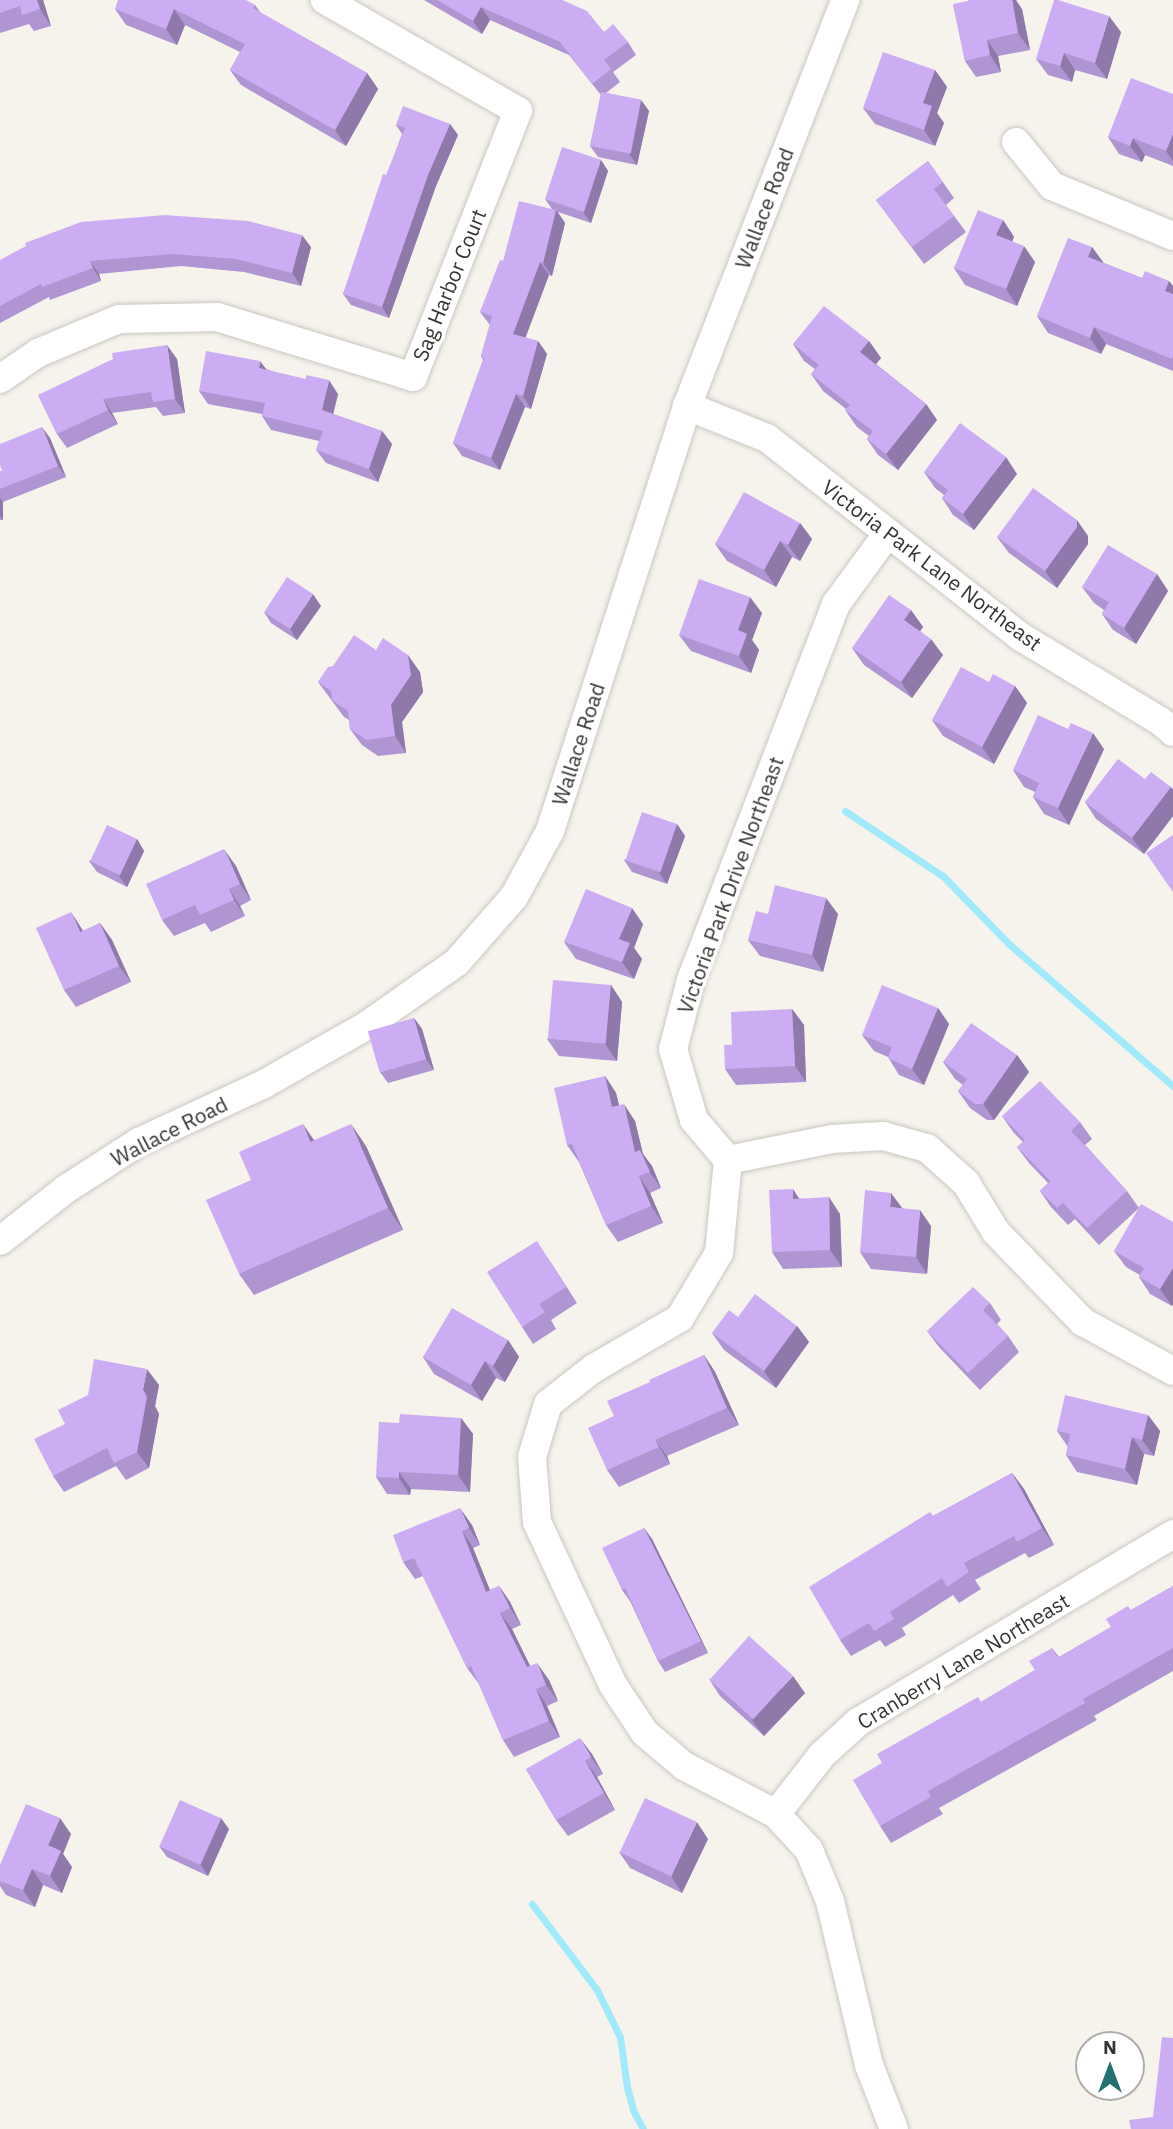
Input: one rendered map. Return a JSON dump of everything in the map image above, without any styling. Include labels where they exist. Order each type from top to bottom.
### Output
[{"type":"street","name":"Sag Harbor Court","points":[[0,379],[38,353],[119,319],[217,317],[413,377],[518,111],[325,0]]},
{"type":"street","name":"Wallace Road","points":[[0,1241],[66,1189],[139,1142],[264,1084],[366,1026],[457,962],[514,897],[550,831],[687,406],[845,0]]},
{"type":"street","points":[[1016,142],[1052,186],[1173,236]]},
{"type":"street","name":"Victoria Park Lane Northeast","points":[[687,406],[767,438],[1021,637],[1160,721],[1173,732]]},
{"type":"street","name":"Victoria Park Drive Northeast","points":[[728,1160],[694,1120],[673,1049],[691,979],[836,604],[888,533]]},
{"type":"street","points":[[894,2129],[869,2064],[830,1901],[809,1850],[776,1814],[684,1766],[645,1733],[613,1685],[537,1522],[532,1457],[548,1404],[594,1368],[680,1318],[719,1253],[728,1160],[832,1139],[883,1136],[928,1148],[966,1183],[996,1232],[1083,1322],[1173,1371]]},
{"type":"street","name":"Cranberry Lane Northeast","points":[[776,1814],[822,1755],[858,1722],[1173,1534]]},
{"type":"building","points":[[0,0],[37,0],[40,9],[22,15],[20,6],[0,13]]},
{"type":"building","points":[[118,0],[246,0],[255,5],[253,8],[367,73],[335,130],[230,70],[245,44],[174,9],[166,29],[115,9]]},
{"type":"building","points":[[437,0],[562,0],[587,11],[604,32],[613,24],[628,42],[604,60],[611,69],[592,84],[560,42],[481,7],[473,21]]},
{"type":"building","points":[[968,0],[1012,0],[1018,33],[987,40],[990,55],[965,61],[953,4]]},
{"type":"building","points":[[1054,0],[1109,16],[1095,63],[1064,53],[1060,66],[1036,59]]},
{"type":"building","points":[[883,52],[935,70],[923,103],[932,106],[924,130],[863,108]]},
{"type":"building","points":[[1131,78],[1173,94],[1173,134],[1166,151],[1133,138],[1130,146],[1108,137]]},
{"type":"building","points":[[601,92],[641,100],[631,154],[591,146]]},
{"type":"building","points":[[403,106],[450,124],[428,175],[382,307],[343,294],[383,174],[386,175],[405,128],[396,125]]},
{"type":"building","points":[[562,147],[601,160],[584,212],[545,199]]},
{"type":"building","points":[[928,161],[943,182],[934,189],[954,216],[912,247],[876,200]]},
{"type":"building","points":[[519,201],[556,210],[543,263],[540,262],[513,334],[538,341],[523,396],[516,394],[491,458],[453,443],[484,358],[481,356],[492,316],[480,312],[500,260],[503,261]]},
{"type":"building","points":[[978,210],[1003,220],[996,235],[1024,246],[1006,289],[954,268]]},
{"type":"building","points":[[165,215],[248,221],[302,235],[292,273],[236,259],[173,254],[90,261],[93,268],[42,287],[41,284],[0,306],[0,260],[26,246],[25,243],[81,222]]},
{"type":"building","points":[[1068,238],[1092,247],[1088,257],[1142,278],[1145,271],[1169,281],[1165,291],[1173,294],[1172,359],[1094,327],[1090,338],[1037,316]]},
{"type":"building","points":[[824,306],[869,341],[860,352],[926,404],[886,454],[867,439],[873,431],[845,410],[850,405],[811,374],[819,365],[793,344]]},
{"type":"building","points":[[167,345],[175,399],[153,402],[151,392],[103,399],[108,410],[57,434],[38,395],[113,359],[112,353]]},
{"type":"building","points":[[206,351],[260,361],[259,368],[306,379],[306,375],[329,380],[322,410],[382,431],[369,469],[316,450],[323,431],[262,416],[265,403],[199,391]]},
{"type":"building","points":[[960,423],[1006,457],[963,514],[942,498],[948,490],[924,472]]},
{"type":"building","points":[[42,427],[58,466],[0,489],[0,444]]},
{"type":"building","points":[[1033,488],[1077,520],[1077,527],[1045,571],[997,537]]},
{"type":"building","points":[[744,492],[800,523],[788,545],[780,541],[764,570],[715,544]]},
{"type":"building","points":[[1108,545],[1157,574],[1124,628],[1102,614],[1109,602],[1082,587]]},
{"type":"building","points":[[287,577],[313,594],[290,629],[264,612]]},
{"type":"building","points":[[699,579],[750,597],[738,630],[747,634],[739,656],[679,635]]},
{"type":"building","points":[[889,595],[911,610],[904,620],[931,639],[901,682],[852,648]]},
{"type":"building","points":[[354,635],[376,650],[383,638],[408,655],[411,675],[391,705],[395,736],[367,740],[350,729],[348,711],[332,700],[331,691],[318,682],[328,667],[333,666]]},
{"type":"building","points":[[961,667],[989,682],[993,674],[1015,686],[982,747],[932,720]]},
{"type":"building","points":[[1038,715],[1068,729],[1071,723],[1093,733],[1058,808],[1033,797],[1039,783],[1013,770]]},
{"type":"building","points":[[1118,759],[1145,779],[1151,772],[1171,787],[1132,838],[1085,802]]},
{"type":"building","points":[[642,812],[677,824],[660,872],[625,860]]},
{"type":"building","points":[[107,825],[137,839],[120,875],[90,861]]},
{"type":"building","points":[[1173,835],[1173,892],[1146,853]]},
{"type":"building","points":[[224,849],[240,884],[229,889],[234,900],[200,915],[195,905],[162,920],[146,884]]},
{"type":"building","points":[[775,885],[826,898],[812,955],[748,940],[756,911],[768,914]]},
{"type":"building","points":[[586,889],[632,908],[619,939],[630,943],[622,962],[564,942]]},
{"type":"building","points":[[71,912],[80,932],[100,923],[119,966],[64,990],[36,928]]},
{"type":"building","points":[[553,980],[611,985],[606,1044],[548,1039]]},
{"type":"building","points":[[882,985],[938,1008],[912,1069],[888,1058],[892,1047],[862,1035]]},
{"type":"building","points":[[792,1009],[795,1066],[725,1069],[724,1045],[732,1045],[731,1012]]},
{"type":"building","points":[[414,1018],[426,1059],[380,1073],[368,1031]]},
{"type":"building","points":[[971,1023],[1017,1055],[983,1104],[975,1104],[958,1091],[967,1079],[943,1062]]},
{"type":"building","points":[[605,1076],[612,1107],[624,1104],[635,1152],[640,1150],[650,1172],[639,1176],[651,1206],[606,1225],[572,1144],[567,1145],[554,1088]]},
{"type":"building","points":[[1040,1081],[1080,1122],[1071,1131],[1127,1191],[1087,1228],[1063,1203],[1057,1208],[1040,1191],[1050,1181],[1017,1147],[1025,1140],[1002,1116]]},
{"type":"building","points":[[303,1124],[310,1142],[351,1124],[388,1208],[239,1274],[206,1200],[251,1180],[239,1152]]},
{"type":"building","points":[[793,1189],[793,1199],[829,1197],[830,1250],[772,1252],[769,1190]]},
{"type":"building","points":[[865,1190],[891,1193],[890,1207],[920,1210],[916,1257],[860,1252]]},
{"type":"building","points":[[1141,1204],[1173,1222],[1173,1268],[1160,1289],[1139,1277],[1144,1268],[1114,1251]]},
{"type":"building","points":[[537,1241],[566,1287],[539,1304],[545,1312],[522,1327],[487,1272]]},
{"type":"building","points":[[973,1287],[990,1303],[983,1310],[1008,1336],[968,1373],[927,1331]]},
{"type":"building","points":[[755,1294],[797,1326],[764,1371],[712,1333],[729,1310],[738,1317]]},
{"type":"building","points":[[452,1308],[508,1340],[493,1366],[485,1361],[471,1385],[423,1357]]},
{"type":"building","points":[[704,1355],[727,1408],[655,1440],[659,1447],[607,1470],[588,1428],[614,1416],[607,1401]]},
{"type":"building","points":[[94,1359],[147,1369],[143,1389],[147,1397],[137,1452],[114,1463],[107,1448],[53,1476],[34,1439],[65,1424],[58,1410],[88,1395]]},
{"type":"building","points":[[1065,1395],[1148,1415],[1142,1440],[1132,1437],[1125,1469],[1066,1455],[1070,1434],[1057,1431]]},
{"type":"building","points":[[400,1414],[461,1418],[458,1475],[399,1472],[399,1478],[376,1477],[379,1422],[399,1423]]},
{"type":"building","points":[[1012,1473],[1042,1528],[1017,1542],[1014,1536],[964,1563],[969,1572],[947,1587],[942,1578],[890,1612],[894,1619],[874,1631],[869,1623],[840,1640],[809,1587],[930,1512],[933,1516]]},
{"type":"building","points":[[460,1508],[469,1528],[462,1531],[486,1592],[499,1586],[510,1608],[500,1613],[527,1667],[537,1663],[546,1685],[536,1689],[549,1721],[503,1740],[471,1666],[467,1668],[414,1558],[403,1562],[393,1535]]},
{"type":"building","points":[[644,1528],[701,1641],[658,1661],[625,1588],[622,1590],[602,1548]]},
{"type":"building","points":[[1173,1586],[1173,1648],[1083,1699],[1085,1703],[928,1791],[931,1797],[880,1826],[853,1780],[882,1763],[877,1754],[978,1697],[981,1702],[1035,1670],[1029,1661],[1052,1648],[1058,1658],[1111,1627],[1106,1619],[1128,1606],[1131,1610]]},
{"type":"building","points":[[749,1636],[793,1675],[753,1719],[710,1680]]},
{"type":"building","points":[[580,1738],[591,1757],[585,1761],[604,1793],[556,1820],[526,1769]]},
{"type":"building","points":[[645,1798],[697,1822],[671,1876],[620,1852]]},
{"type":"building","points":[[180,1800],[221,1818],[200,1865],[159,1847]]},
{"type":"building","points":[[26,1804],[60,1818],[48,1845],[61,1851],[50,1876],[32,1869],[23,1890],[0,1881],[0,1865]]},
{"type":"building","points":[[1162,2037],[1173,2038],[1173,2129],[1131,2129],[1129,2120],[1153,2117]]},
{"type":"waterway","points":[[845,811],[943,876],[1009,944],[1173,1086]]},
{"type":"waterway","points":[[532,1904],[597,1990],[620,2037],[627,2087],[633,2110],[643,2129]]}]
